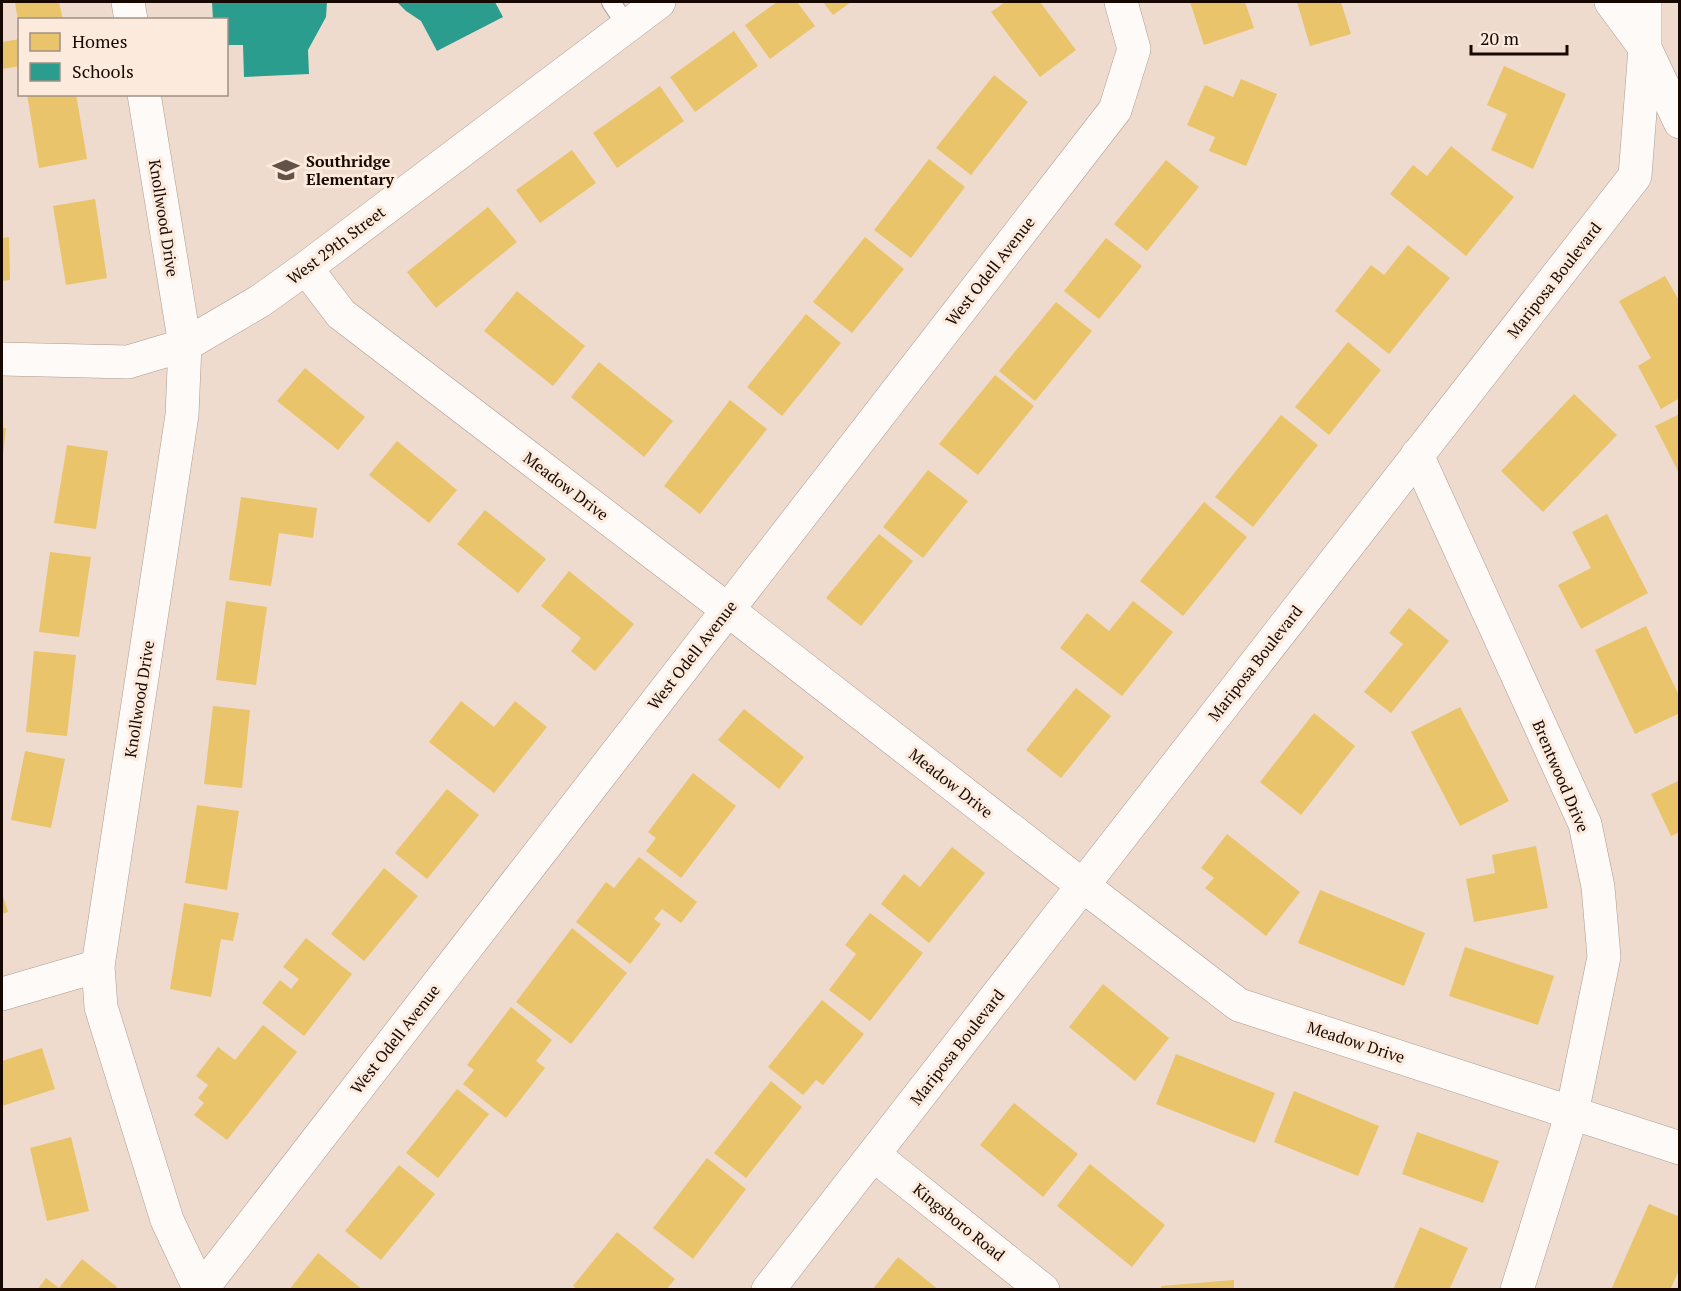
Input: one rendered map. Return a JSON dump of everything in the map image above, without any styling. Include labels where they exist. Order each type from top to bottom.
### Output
[{"type":"street","points":[[128,2],[131,18]]},
{"type":"street","name":"West 29th Street","points":[[2,359],[128,362],[185,345],[260,301],[306,268],[618,13],[659,2]]},
{"type":"street","name":"West Odell Avenue","points":[[200,1290],[1115,110],[1134,49],[1121,2]]},
{"type":"street","points":[[1611,2],[1645,48],[1680,122]]},
{"type":"street","name":"Mariposa Boulevard","points":[[768,1290],[1635,176],[1645,48],[1645,2]]},
{"type":"street","name":"Knollwood Drive","points":[[144,96],[185,345],[182,415],[98,966],[101,1007],[160,1198],[167,1220],[200,1290]]},
{"type":"street","name":"Meadow Drive","points":[[306,268],[342,314],[1239,1005],[1680,1148]]},
{"type":"street","name":"Brentwood Drive","points":[[1417,456],[1585,824],[1598,887],[1604,957],[1572,1113],[1517,1290]]},
{"type":"street","points":[[2,994],[98,966]]},
{"type":"street","name":"Kingsboro Road","points":[[874,1155],[1043,1290]]},
{"type":"building: Homes","points":[[59,2],[63,18],[18,18],[18,20],[15,3]]},
{"type":"building: Homes","points":[[777,2],[797,2],[815,26],[770,59],[745,25]]},
{"type":"building: Homes","points":[[823,2],[851,2],[833,15]]},
{"type":"building: Homes","points":[[1005,2],[1040,2],[1076,50],[1040,77],[991,12]]},
{"type":"building: Homes","points":[[1190,2],[1245,2],[1254,28],[1204,45]]},
{"type":"building: Homes","points":[[1297,2],[1341,2],[1351,34],[1310,46]]},
{"type":"building: Homes","points":[[734,31],[758,66],[695,112],[670,77]]},
{"type":"building: Homes","points":[[18,39],[18,66],[2,69],[2,42]]},
{"type":"building: Homes","points":[[1504,66],[1566,94],[1533,169],[1491,150],[1507,114],[1487,105]]},
{"type":"building: Homes","points":[[994,75],[1028,102],[971,175],[936,148]]},
{"type":"building: Homes","points":[[1241,79],[1277,94],[1246,166],[1209,151],[1215,137],[1187,125],[1205,85],[1233,97]]},
{"type":"building: Homes","points":[[660,86],[684,121],[617,168],[593,133]]},
{"type":"building: Homes","points":[[27,96],[76,96],[87,159],[39,168]]},
{"type":"building: Homes","points":[[1451,146],[1514,197],[1466,256],[1390,194],[1413,165],[1427,176]]},
{"type":"building: Homes","points":[[572,150],[596,183],[540,223],[516,190]]},
{"type":"building: Homes","points":[[929,159],[965,187],[911,258],[874,230]]},
{"type":"building: Homes","points":[[1166,160],[1199,187],[1147,251],[1114,224]]},
{"type":"building: Homes","points":[[95,199],[107,278],[66,285],[53,206]]},
{"type":"building: Homes","points":[[488,207],[517,242],[436,308],[407,272]]},
{"type":"building: Homes","points":[[9,237],[10,280],[2,281],[2,238]]},
{"type":"building: Homes","points":[[865,237],[904,269],[852,333],[813,302]]},
{"type":"building: Homes","points":[[1106,238],[1142,266],[1099,319],[1064,291]]},
{"type":"building: Homes","points":[[1408,245],[1450,278],[1389,354],[1335,311],[1371,265],[1384,275]]},
{"type":"building: Homes","points":[[1665,276],[1680,302],[1680,398],[1661,409],[1638,366],[1651,358],[1619,301]]},
{"type":"building: Homes","points":[[517,291],[585,346],[553,386],[484,331]]},
{"type":"building: Homes","points":[[1056,302],[1092,331],[1035,401],[999,371]]},
{"type":"building: Homes","points":[[806,314],[841,343],[782,416],[747,387]]},
{"type":"building: Homes","points":[[1348,342],[1381,370],[1329,435],[1295,407]]},
{"type":"building: Homes","points":[[599,362],[673,421],[644,457],[571,397]]},
{"type":"building: Homes","points":[[305,368],[365,417],[338,450],[277,401]]},
{"type":"building: Homes","points":[[995,375],[1034,406],[978,475],[939,444]]},
{"type":"building: Homes","points":[[1574,394],[1617,435],[1543,512],[1501,471]]},
{"type":"building: Homes","points":[[730,400],[767,429],[700,514],[664,486]]},
{"type":"building: Homes","points":[[1680,414],[1680,475],[1655,426]]},
{"type":"building: Homes","points":[[1281,415],[1318,445],[1253,527],[1215,497]]},
{"type":"building: Homes","points":[[2,428],[6,428],[3,455],[2,455]]},
{"type":"building: Homes","points":[[397,441],[457,490],[429,523],[369,475]]},
{"type":"building: Homes","points":[[67,445],[108,451],[96,529],[54,523]]},
{"type":"building: Homes","points":[[928,470],[968,501],[923,558],[883,527]]},
{"type":"building: Homes","points":[[241,497],[317,508],[313,538],[279,533],[271,586],[229,580]]},
{"type":"building: Homes","points":[[1204,502],[1247,537],[1183,616],[1140,581]]},
{"type":"building: Homes","points":[[485,510],[546,559],[518,593],[457,544]]},
{"type":"building: Homes","points":[[1607,514],[1648,593],[1581,629],[1558,585],[1591,568],[1572,532]]},
{"type":"building: Homes","points":[[879,534],[913,561],[861,626],[826,598]]},
{"type":"building: Homes","points":[[50,552],[91,557],[79,637],[39,632]]},
{"type":"building: Homes","points":[[569,571],[634,624],[595,671],[571,651],[581,638],[541,606]]},
{"type":"building: Homes","points":[[226,601],[267,607],[256,685],[216,680]]},
{"type":"building: Homes","points":[[1133,601],[1173,632],[1122,696],[1060,648],[1087,613],[1109,631]]},
{"type":"building: Homes","points":[[1409,608],[1449,641],[1391,713],[1364,692],[1403,644],[1389,633]]},
{"type":"building: Homes","points":[[1646,626],[1680,698],[1680,713],[1635,734],[1595,650]]},
{"type":"building: Homes","points":[[34,651],[76,655],[67,736],[26,732]]},
{"type":"building: Homes","points":[[1076,688],[1111,716],[1061,778],[1026,750]]},
{"type":"building: Homes","points":[[461,701],[494,727],[515,701],[547,727],[494,793],[429,742]]},
{"type":"building: Homes","points":[[213,706],[250,710],[242,788],[204,784]]},
{"type":"building: Homes","points":[[1460,707],[1509,801],[1460,826],[1411,732]]},
{"type":"building: Homes","points":[[744,709],[804,757],[779,789],[718,740]]},
{"type":"building: Homes","points":[[1314,713],[1355,746],[1301,815],[1260,782]]},
{"type":"building: Homes","points":[[25,751],[65,759],[51,828],[11,820]]},
{"type":"building: Homes","points":[[693,773],[736,806],[681,878],[646,851],[656,838],[648,832]]},
{"type":"building: Homes","points":[[1680,780],[1680,832],[1671,836],[1651,794]]},
{"type":"building: Homes","points":[[447,789],[479,815],[427,879],[395,853]]},
{"type":"building: Homes","points":[[197,805],[239,811],[227,890],[185,883]]},
{"type":"building: Homes","points":[[1227,834],[1300,892],[1266,936],[1205,888],[1214,878],[1201,868]]},
{"type":"building: Homes","points":[[1536,846],[1548,908],[1474,922],[1466,879],[1495,873],[1492,855]]},
{"type":"building: Homes","points":[[952,847],[985,873],[929,943],[881,904],[904,874],[920,887]]},
{"type":"building: Homes","points":[[639,857],[697,902],[681,923],[662,909],[654,919],[661,924],[630,964],[576,922],[606,882],[614,888]]},
{"type":"building: Homes","points":[[384,868],[418,896],[364,961],[331,934]]},
{"type":"building: Homes","points":[[1320,890],[1425,933],[1404,986],[1298,943]]},
{"type":"building: Homes","points":[[2,893],[8,912],[2,914]]},
{"type":"building: Homes","points":[[184,903],[239,913],[233,941],[221,939],[211,997],[170,989]]},
{"type":"building: Homes","points":[[870,913],[923,953],[870,1021],[829,990],[856,954],[845,945]]},
{"type":"building: Homes","points":[[572,928],[627,973],[571,1044],[516,1002]]},
{"type":"building: Homes","points":[[306,938],[352,974],[304,1036],[262,1003],[280,980],[291,989],[299,979],[283,967]]},
{"type":"building: Homes","points":[[1465,947],[1554,976],[1538,1025],[1449,996]]},
{"type":"building: Homes","points":[[1103,984],[1169,1038],[1135,1081],[1069,1027]]},
{"type":"building: Homes","points":[[822,1000],[864,1034],[823,1085],[816,1080],[803,1095],[768,1067]]},
{"type":"building: Homes","points":[[511,1007],[552,1040],[536,1061],[545,1068],[506,1118],[463,1084],[474,1070],[467,1065]]},
{"type":"building: Homes","points":[[263,1025],[297,1052],[227,1140],[194,1115],[204,1103],[198,1098],[208,1085],[196,1076],[218,1047],[235,1060]]},
{"type":"building: Homes","points":[[42,1048],[55,1089],[2,1106],[2,1061]]},
{"type":"building: Homes","points":[[1176,1054],[1275,1093],[1255,1143],[1156,1104]]},
{"type":"building: Homes","points":[[771,1081],[802,1107],[746,1178],[714,1153]]},
{"type":"building: Homes","points":[[457,1089],[489,1114],[438,1178],[406,1153]]},
{"type":"building: Homes","points":[[1294,1091],[1379,1126],[1358,1176],[1274,1142]]},
{"type":"building: Homes","points":[[1014,1103],[1078,1154],[1043,1197],[980,1145]]},
{"type":"building: Homes","points":[[1417,1132],[1499,1161],[1483,1203],[1402,1174]]},
{"type":"building: Homes","points":[[71,1137],[89,1211],[47,1221],[30,1148]]},
{"type":"building: Homes","points":[[707,1158],[746,1189],[693,1259],[653,1228]]},
{"type":"building: Homes","points":[[1090,1164],[1165,1225],[1132,1267],[1057,1206]]},
{"type":"building: Homes","points":[[399,1165],[435,1194],[381,1260],[345,1231]]},
{"type":"building: Homes","points":[[1649,1204],[1680,1217],[1680,1268],[1670,1290],[1611,1290]]},
{"type":"building: Homes","points":[[1420,1227],[1468,1248],[1449,1290],[1393,1290]]},
{"type":"building: Homes","points":[[617,1232],[675,1279],[666,1290],[578,1290],[573,1286]]},
{"type":"building: Homes","points":[[318,1253],[363,1290],[289,1290]]},
{"type":"building: Homes","points":[[898,1257],[939,1290],[872,1290]]},
{"type":"building: Homes","points":[[82,1259],[117,1287],[115,1290],[37,1290],[46,1278],[59,1288]]},
{"type":"building: Homes","points":[[1234,1280],[1234,1290],[1161,1290],[1161,1286]]},
{"type":"building: Schools","points":[[212,2],[327,2],[326,17],[308,50],[309,74],[244,77],[243,45],[228,45],[228,18],[213,18]]},
{"type":"building: Schools","points":[[397,2],[495,2],[503,17],[437,51],[421,21]]},
{"type":"place","name":"Southridge Elementary","points":[[286,170]]}]
